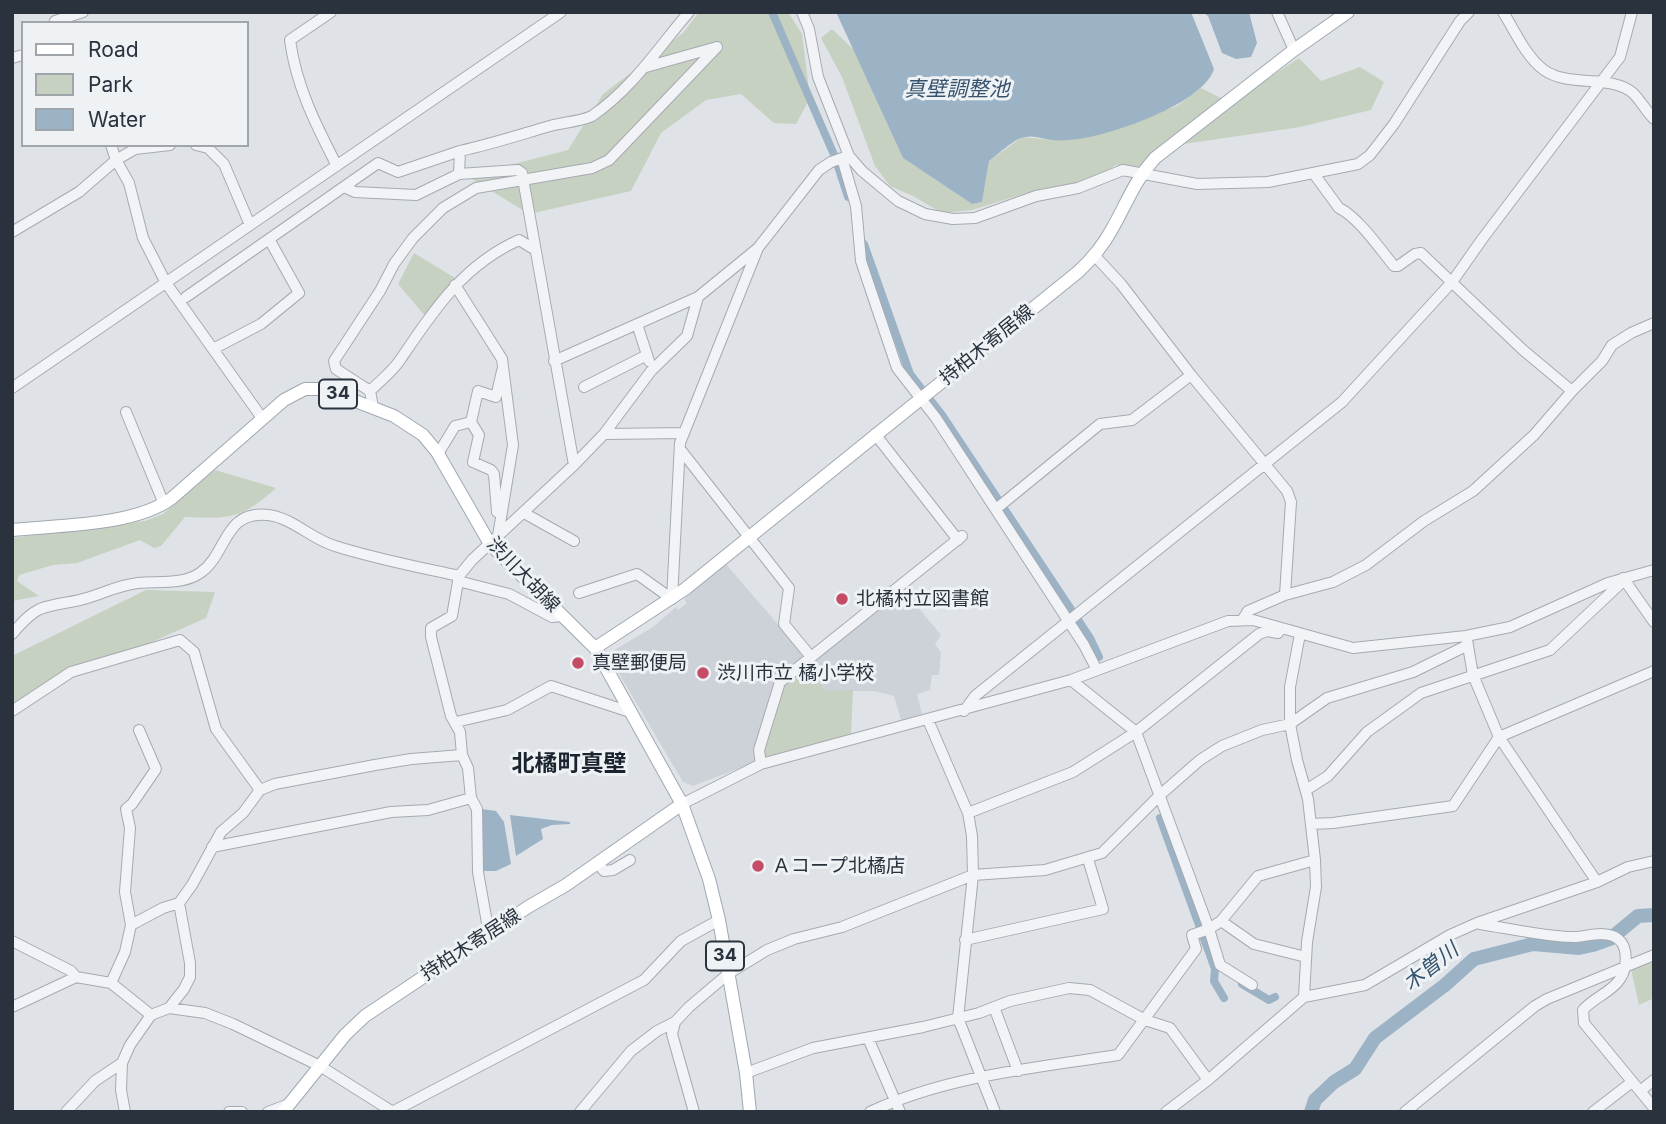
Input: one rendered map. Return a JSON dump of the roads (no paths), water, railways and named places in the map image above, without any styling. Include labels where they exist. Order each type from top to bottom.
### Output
[{"type":"main road","name":"持柏木寄居線","points":[[595,648],[672,599],[1078,272],[1095,256],[1112,230],[1140,174],[1173,143],[1348,12]]},
{"type":"main road","name":"渋川大胡線","points":[[12,530],[145,513],[164,503],[295,393],[314,388],[324,389],[373,407],[410,425],[423,435],[494,541],[595,648],[682,804],[709,879],[719,920],[746,1073],[750,1112]]},
{"type":"main road","name":"持柏木寄居線","points":[[286,1108],[345,1035],[365,1016],[682,804]]},
{"type":"street","points":[[54,19],[83,12]]},
{"type":"street","points":[[331,12],[290,40],[293,65],[310,114],[337,166]]},
{"type":"street","points":[[12,388],[561,12]]},
{"type":"street","points":[[186,297],[378,163],[398,172],[460,151],[504,142],[552,125],[593,116],[646,66],[689,12]]},
{"type":"street","points":[[802,12],[809,29],[818,77],[840,159],[856,206],[861,261],[897,368],[924,394],[936,418],[1068,619],[1097,670]]},
{"type":"street","points":[[1277,12],[1294,50]]},
{"type":"street","points":[[840,159],[862,171],[906,206],[925,214],[953,219],[975,218],[1036,197],[1077,188],[1115,171],[1123,170],[1197,184],[1268,182],[1358,164],[1370,155],[1394,124],[1460,21],[1469,12]]},
{"type":"street","points":[[1503,12],[1533,60],[1546,71],[1560,78],[1602,81],[1632,92],[1654,119]]},
{"type":"street","points":[[964,711],[975,696],[1068,619],[1342,402],[1452,282],[1620,57],[1632,12]]},
{"type":"street","points":[[373,407],[370,391],[335,369],[334,361],[380,291],[394,264],[428,221],[476,188],[592,168],[609,160],[718,47],[646,66]]},
{"type":"street","points":[[112,147],[129,183],[143,238],[166,283],[215,348],[262,418]]},
{"type":"street","points":[[12,232],[79,192],[116,160],[135,149],[152,147]]},
{"type":"street","points":[[204,147],[223,164],[250,226]]},
{"type":"street","points":[[459,174],[460,151]]},
{"type":"street","points":[[554,362],[698,297],[758,248],[820,170],[840,159]]},
{"type":"street","points":[[344,187],[355,192],[416,195],[459,174],[518,170],[524,178],[534,249],[574,465]]},
{"type":"street","points":[[1314,174],[1339,208],[1360,227],[1394,266],[1421,253],[1523,351],[1572,391]]},
{"type":"street","points":[[215,348],[261,324],[299,293],[269,239]]},
{"type":"street","points":[[370,391],[400,360],[436,309],[473,267],[495,250],[519,240],[534,249]]},
{"type":"street","points":[[672,599],[680,449],[758,248]]},
{"type":"street","points":[[1095,256],[1287,491],[1291,502],[1285,595]]},
{"type":"street","points":[[455,285],[502,359],[503,365],[513,445],[494,541]]},
{"type":"street","points":[[489,934],[478,872],[477,808],[471,798],[460,732],[451,716],[431,628],[452,616],[459,578],[472,560],[604,434],[652,371],[687,336],[698,297]]},
{"type":"street","points":[[1243,619],[1248,611],[1285,595],[1333,582],[1366,565],[1424,521],[1473,491],[1534,435],[1602,361],[1612,345],[1654,323]]},
{"type":"street","points":[[637,324],[652,371]]},
{"type":"street","points":[[584,387],[647,355]]},
{"type":"street","points":[[501,516],[497,514],[494,474],[473,462],[479,435],[471,422],[478,391],[496,397],[503,365]]},
{"type":"street","points":[[997,508],[1100,424],[1132,420],[1191,374]]},
{"type":"street","points":[[126,412],[164,503]]},
{"type":"street","points":[[438,454],[455,426],[471,422]]},
{"type":"street","points":[[604,434],[684,433]]},
{"type":"street","points":[[761,764],[759,750],[780,682],[960,538],[875,434]]},
{"type":"street","points":[[680,449],[789,588],[784,624],[811,657]]},
{"type":"street","points":[[524,513],[573,541]]},
{"type":"street","points":[[12,634],[40,609],[86,598],[118,586],[180,581],[193,577],[210,563],[239,520],[249,516],[268,515],[286,520],[334,546],[459,578],[509,594],[552,617],[562,616]]},
{"type":"street","points":[[580,1112],[631,1051],[657,1031],[675,1022],[728,974],[766,950],[794,939],[842,927],[973,875],[1045,870],[1088,859],[1102,853],[1160,795],[1200,760],[1222,746],[1262,730],[1290,724],[1327,698],[1413,672],[1467,641],[1510,627],[1623,578],[1654,570]]},
{"type":"street","points":[[579,593],[637,574],[672,599]]},
{"type":"street","points":[[1623,578],[1654,622]]},
{"type":"street","points":[[1306,790],[1328,776],[1367,732],[1421,693],[1550,650],[1620,584],[1623,578]]},
{"type":"street","points":[[682,804],[761,764],[1071,680],[1220,624],[1243,619],[1300,637]]},
{"type":"street","points":[[968,813],[1073,772],[1136,732],[1259,634],[1272,631],[1353,648],[1467,641]]},
{"type":"street","points":[[1300,637],[1290,687],[1290,724],[1306,790],[1316,887],[1306,957],[1304,997]]},
{"type":"street","points":[[12,711],[71,672],[180,640],[194,652],[216,729],[260,790]]},
{"type":"street","points":[[1467,641],[1473,675],[1499,737],[1597,882]]},
{"type":"street","points":[[1311,824],[1333,824],[1453,806],[1499,737],[1654,671]]},
{"type":"street","points":[[1071,680],[1136,732],[1220,965],[1252,985]]},
{"type":"street","points":[[456,722],[508,710],[551,686],[630,712]]},
{"type":"street","points":[[928,720],[968,813],[972,836],[973,875],[958,1018],[995,1112]]},
{"type":"street","points":[[111,983],[125,952],[131,925],[125,891],[130,828],[126,808],[132,804],[156,769],[139,730]]},
{"type":"street","points":[[131,925],[163,908],[179,903],[192,885],[220,832],[243,813],[260,790],[275,784],[375,765],[462,755]]},
{"type":"street","points":[[212,847],[391,812],[428,810],[471,798]]},
{"type":"street","points":[[965,940],[1103,909],[1088,859]]},
{"type":"street","points":[[597,863],[604,871],[613,870],[630,860]]},
{"type":"street","points":[[870,1112],[895,1101],[981,1076],[1118,1055],[1196,949],[1192,934],[1207,930],[1222,921],[1258,876],[1315,860]]},
{"type":"street","points":[[1166,1112],[1208,1080],[1304,997],[1366,985],[1450,935],[1477,923],[1597,882],[1628,867],[1654,861]]},
{"type":"street","points":[[169,1008],[184,989],[190,976],[179,903]]},
{"type":"street","points":[[125,1112],[121,1090],[122,1063],[130,1045],[151,1015],[169,1008],[205,1013],[320,1066],[393,1112],[644,980],[681,941],[719,920]]},
{"type":"street","points":[[1222,921],[1254,944],[1306,957]]},
{"type":"street","points":[[1477,923],[1573,937],[1610,935],[1618,938],[1623,944],[1626,958],[1620,980],[1583,1010],[1584,1023],[1654,1108]]},
{"type":"street","points":[[12,940],[71,971],[76,977]]},
{"type":"street","points":[[1405,1112],[1535,1006],[1654,955]]},
{"type":"street","points":[[12,1007],[76,977],[111,983],[151,1015]]},
{"type":"street","points":[[746,1073],[813,1048],[958,1018],[1010,1001],[1069,988],[1090,990],[1144,1020],[1170,1028],[1208,1080]]},
{"type":"street","points":[[994,1007],[1018,1071]]},
{"type":"street","points":[[675,1022],[672,1034],[694,1112]]},
{"type":"street","points":[[868,1038],[900,1112]]},
{"type":"street","points":[[66,1112],[94,1081],[122,1063]]},
{"type":"street","points":[[1593,1112],[1636,1087],[1654,1080]]},
{"type":"street","points":[[268,1112],[286,1108]]},
{"type":"street","points":[[229,1112],[242,1112]]},
{"type":"water","name":"真壁調整池","points":[[836,12],[1191,12],[1214,69],[1206,82],[1193,94],[1134,124],[1079,139],[1020,138],[989,161],[982,202],[972,204],[903,158]]},
{"type":"water","points":[[1202,12],[1249,12],[1257,43],[1251,57],[1236,59],[1222,53],[1208,16]]},
{"type":"water","points":[[482,809],[496,811],[504,822],[511,864],[496,871],[483,871]]},
{"type":"water","points":[[510,815],[570,824],[541,829],[543,839],[516,856]]},
{"type":"waterway","points":[[772,12],[835,157],[848,197]]},
{"type":"waterway","points":[[864,244],[910,374],[942,415],[1090,638],[1099,657]]},
{"type":"waterway","points":[[1160,818],[1215,969],[1214,981],[1224,998]]},
{"type":"waterway","name":"木曽川","points":[[1311,1112],[1315,1100],[1334,1082],[1355,1069],[1375,1038],[1445,985],[1474,959],[1533,944],[1579,948],[1593,945],[1610,939],[1638,916],[1654,915]]},
{"type":"waterway","points":[[1242,984],[1269,1000],[1275,997]]},
{"type":"place","name":"北橘村立図書館","points":[[842,599]]},
{"type":"place","name":"真壁郵便局","points":[[578,663]]},
{"type":"place","name":"渋川市立 橘小学校","points":[[703,673]]},
{"type":"place","name":"Ａコープ北橘店","points":[[758,866]]},
{"type":"district","name":"北橘町真壁","points":[[569,764]]}]
